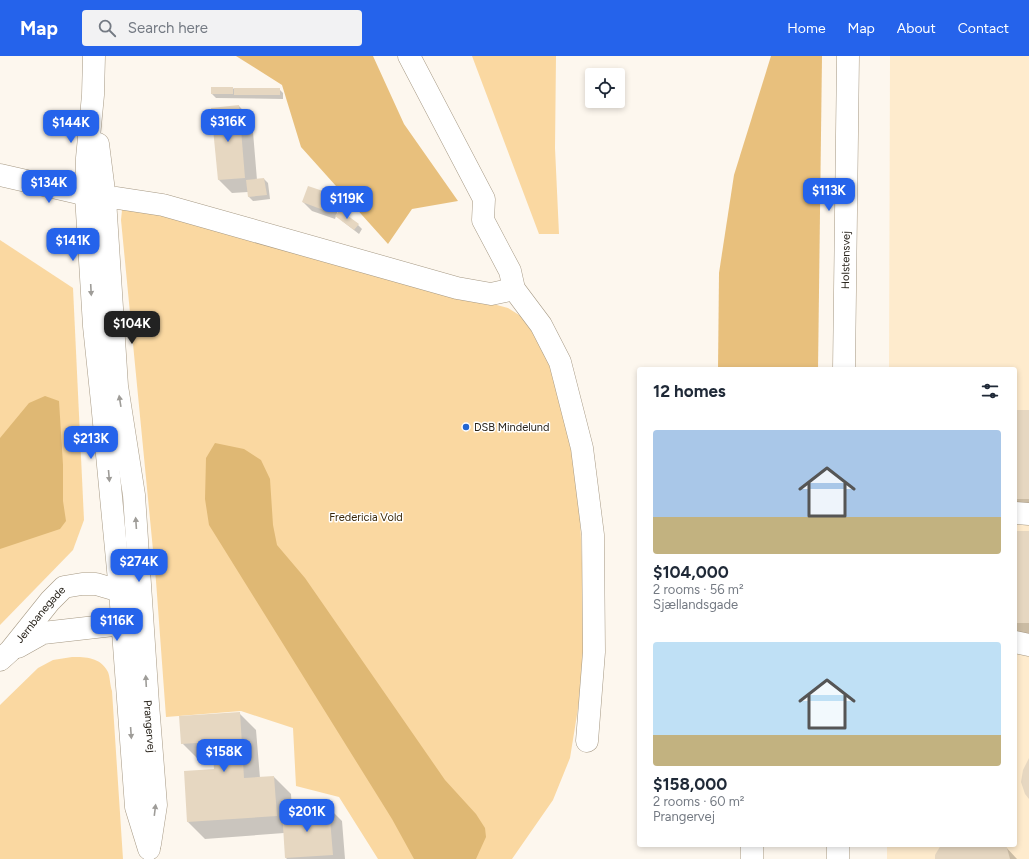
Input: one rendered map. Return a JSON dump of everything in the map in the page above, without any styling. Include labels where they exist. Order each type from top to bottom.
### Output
[{"type":"street","points":[[94,56],[93,95],[87,158],[95,197]]},
{"type":"street","points":[[409,56],[484,199],[483,220],[510,270],[514,289],[541,325],[560,362],[582,448],[593,535],[594,652],[587,741]]},
{"type":"street","name":"Holstensvej","points":[[844,367],[848,56]]},
{"type":"street","points":[[0,175],[95,197],[117,198],[163,205],[457,288],[491,294],[514,289]]},
{"type":"street","name":"Prangervej","points":[[95,197],[94,326],[120,591],[136,807],[150,854]]},
{"type":"street","name":"Prangervej","points":[[95,197],[117,386],[134,495],[156,805],[150,854]]},
{"type":"street","points":[[1017,513],[1029,514]]},
{"type":"street","name":"Jernbanegade","points":[[5,656],[50,601],[64,587],[82,584],[96,584],[120,591],[142,604]]},
{"type":"street","points":[[122,624],[142,604]]},
{"type":"street","name":"Jernbanegade","points":[[5,656],[43,633],[122,624]]},
{"type":"street","points":[[1017,642],[1029,645]]},
{"type":"street","points":[[752,847],[752,859]]},
{"type":"street","points":[[838,847],[838,859]]},
{"type":"shaded area","points":[[236,56],[373,56],[404,124],[458,201],[412,209],[388,244],[301,147],[282,85]]},
{"type":"shaded area","points":[[771,56],[822,56],[818,367],[718,367],[719,273],[734,175]]},
{"type":"shaded area","points":[[890,56],[1029,56],[1029,859],[887,859],[887,847],[1017,847],[1017,367],[889,367]]},
{"type":"shaded area","points":[[45,396],[59,401],[63,465],[63,501],[66,521],[60,529],[0,549],[0,438],[29,403]]},
{"type":"shaded area","points":[[215,443],[244,449],[261,460],[270,479],[273,525],[277,545],[305,578],[445,780],[476,814],[485,828],[486,837],[476,859],[414,859],[392,819],[209,525],[205,499],[206,458]]},
{"type":"green space","points":[[472,56],[556,56],[555,148],[559,234],[539,234]]},
{"type":"green space","name":"Fredericia Vold","points":[[132,207],[508,308],[535,325],[563,402],[579,492],[586,659],[570,758],[553,800],[512,859],[378,859],[339,797],[296,786],[293,728],[241,711],[166,717],[156,581],[121,220],[122,210]]},
{"type":"green space","points":[[0,240],[73,288],[84,520],[73,550],[0,625]]},
{"type":"green space","points":[[72,657],[87,658],[97,661],[105,667],[109,674],[112,691],[123,859],[0,859],[0,705],[38,668],[53,660]]},
{"type":"building","points":[[211,87],[233,87],[233,94],[211,94]]},
{"type":"building","points":[[234,88],[280,88],[280,95],[234,95]]},
{"type":"building","points":[[239,105],[245,178],[218,180],[211,108]]},
{"type":"building","points":[[264,178],[267,195],[248,197],[246,180]]},
{"type":"building","points":[[308,186],[332,194],[326,211],[302,202]]},
{"type":"building","points":[[340,210],[359,224],[354,230],[335,216]]},
{"type":"building","points":[[1017,410],[1029,410],[1029,499],[1017,499]]},
{"type":"building","points":[[1017,531],[1029,531],[1029,623],[1017,623]]},
{"type":"building","points":[[240,712],[244,778],[274,776],[277,816],[187,822],[184,771],[214,769],[212,742],[181,744],[179,716]]},
{"type":"building","points":[[1029,758],[1029,799],[1025,794],[1021,782],[1023,770]]},
{"type":"building","points":[[329,807],[333,855],[285,858],[282,810]]},
{"type":"building","points":[[940,847],[1006,847],[1010,859],[935,859],[935,855]]},
{"type":"place","name":"DSB Mindelund","points":[[466,427]]}]
